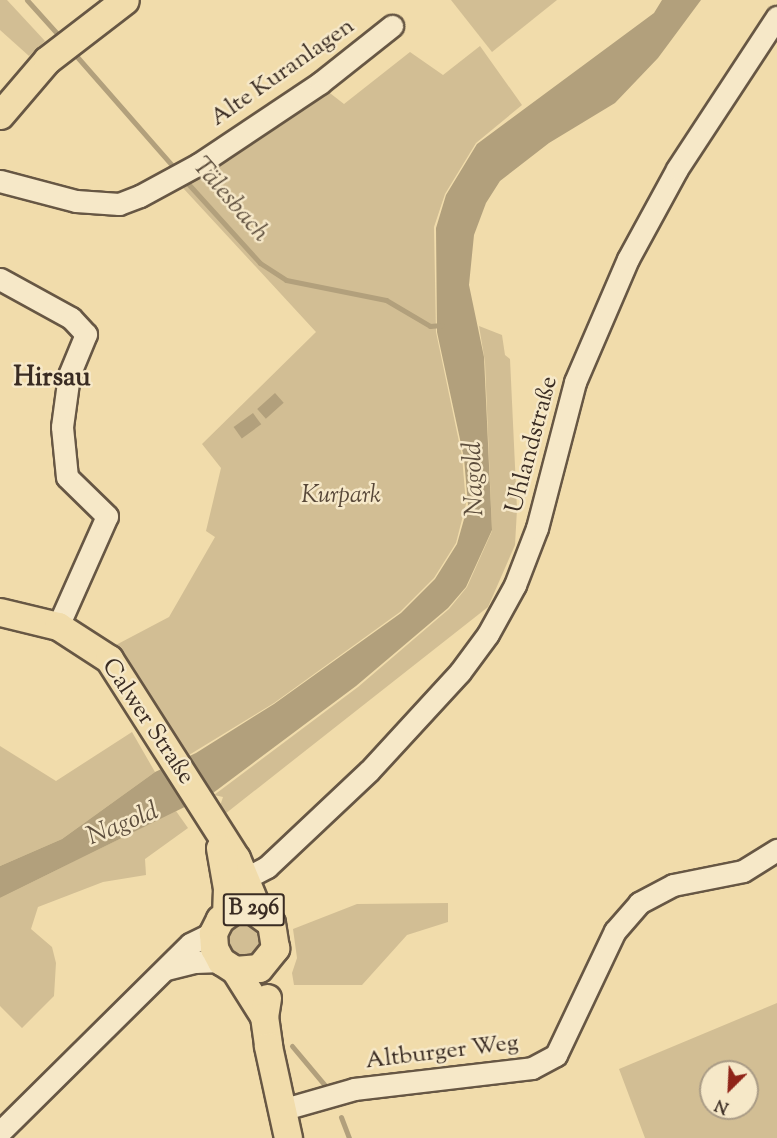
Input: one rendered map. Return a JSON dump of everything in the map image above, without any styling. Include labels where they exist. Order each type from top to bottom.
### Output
[{"type":"main road","points":[[0,115],[47,60],[82,30],[125,0]]},
{"type":"main road","name":"Calwer Straße","points":[[0,612],[58,626],[109,659],[213,824],[228,904]]},
{"type":"main road","name":"B 296","points":[[264,1016],[214,948],[228,904],[258,911],[275,931],[275,948],[266,963],[264,1016],[288,1138]]},
{"type":"main road","name":"B 296","points":[[228,966],[251,971],[266,963]]},
{"type":"street","name":"Uhlandstraße","points":[[0,1132],[228,904],[369,771],[460,672],[488,634],[515,585],[537,528],[575,382],[628,259],[676,169],[777,16]]},
{"type":"street","name":"Alte Kuranlagen","points":[[0,181],[76,201],[119,204],[170,182],[192,168],[320,83],[392,26]]},
{"type":"street","points":[[0,279],[71,318],[86,334],[69,375],[62,427],[67,477],[107,516],[58,626]]},
{"type":"street","name":"Altburger Weg","points":[[281,1110],[354,1089],[532,1068],[556,1054],[622,919],[656,891],[728,876],[768,859],[777,850]]},
{"type":"street","points":[[165,969],[195,962],[228,966]]},
{"type":"green space","points":[[0,0],[7,0],[45,41],[29,56],[0,30]]},
{"type":"green space","points":[[451,0],[557,0],[492,52]]},
{"type":"green space","name":"Kurpark","points":[[480,46],[522,105],[476,143],[445,194],[434,227],[436,332],[462,456],[466,504],[456,543],[434,578],[400,612],[274,703],[189,755],[114,646],[169,617],[215,537],[206,531],[221,468],[202,444],[316,332],[183,188],[326,90],[344,104],[410,52],[443,75]]},
{"type":"green space","points":[[479,326],[502,335],[505,355],[510,359],[517,509],[515,545],[488,607],[225,814],[220,806],[223,797],[214,795],[358,687],[449,609],[467,587],[492,531],[485,362]]},
{"type":"green space","points":[[132,732],[155,772],[62,839],[0,866],[0,746],[56,781]]},
{"type":"green space","points":[[176,811],[188,828],[145,859],[146,875],[103,882],[38,907],[31,929],[52,947],[56,963],[54,996],[22,1028],[0,1006],[0,898]]},
{"type":"green space","points":[[448,903],[448,922],[407,935],[362,985],[294,985],[292,973],[297,958],[293,929],[357,904]]},
{"type":"green space","points":[[245,922],[258,927],[263,940],[258,953],[245,958],[232,953],[227,940],[232,927]]},
{"type":"green space","points":[[777,1003],[777,1138],[645,1138],[619,1069]]},
{"type":"water","name":"Nagold","points":[[662,0],[701,0],[658,58],[615,103],[549,143],[500,181],[486,203],[474,235],[469,285],[484,357],[492,530],[466,587],[448,608],[356,686],[213,793],[0,898],[0,866],[62,839],[155,772],[196,753],[274,704],[401,613],[435,579],[457,544],[468,505],[464,458],[437,332],[436,228],[446,195],[477,144],[654,13]]},
{"type":"water","points":[[275,393],[284,403],[266,419],[257,409]]},
{"type":"water","points":[[253,413],[261,424],[242,438],[234,427]]},
{"type":"waterway","name":"Tälesbach","points":[[27,0],[62,39]]},
{"type":"waterway","name":"Tälesbach","points":[[72,51],[176,170]]},
{"type":"waterway","name":"Tälesbach","points":[[182,177],[260,263],[286,280],[386,300],[430,326],[442,325]]},
{"type":"waterway","points":[[292,1046],[328,1089]]},
{"type":"waterway","points":[[341,1117],[349,1138]]},
{"type":"district","name":"Hirsau","points":[[52,379]]}]
